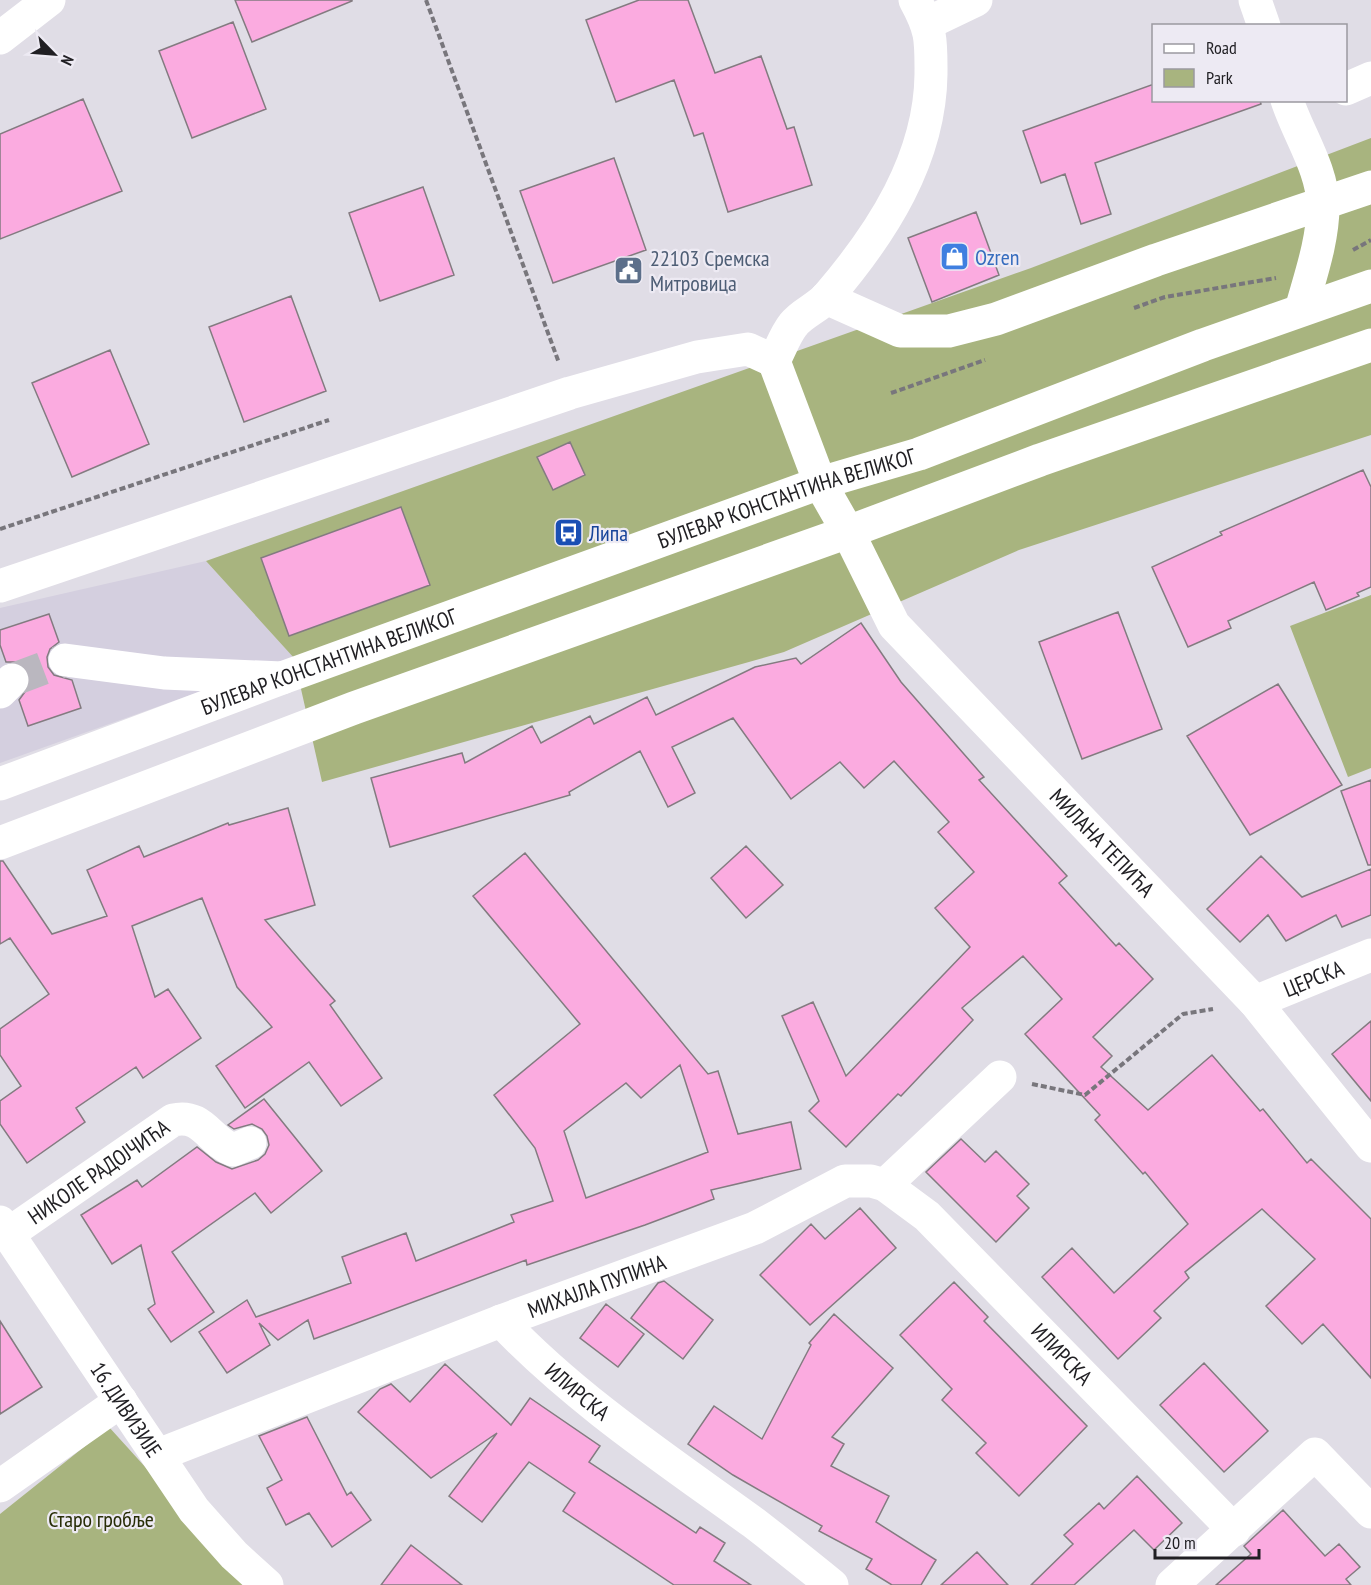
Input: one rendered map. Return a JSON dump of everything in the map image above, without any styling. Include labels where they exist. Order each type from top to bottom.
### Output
[{"type":"street","points":[[0,38],[49,0]]},
{"type":"street","points":[[0,586],[570,393],[697,357],[748,349],[774,361],[793,324],[826,298],[867,247],[892,207],[917,156],[931,99],[933,50],[921,11],[976,0]]},
{"type":"street","points":[[1255,0],[1263,24]]},
{"type":"street","points":[[1347,89],[1371,78]]},
{"type":"street","points":[[1298,104],[1323,205],[1314,264],[1301,310]]},
{"type":"street","points":[[826,298],[900,331],[949,331],[996,319],[1156,260],[1371,187]]},
{"type":"street","name":"БУЛЕВАР КОНСТАНТИНА ВЕЛИКОГ","points":[[0,784],[282,678],[820,483],[919,454],[1203,345],[1371,286]]},
{"type":"street","points":[[0,843],[365,704],[848,532],[1040,460],[1371,345]]},
{"type":"street","name":"МИЛАНА ТЕПИЋА","points":[[774,361],[820,483],[848,532],[894,625],[1255,1002],[1371,1146]]},
{"type":"street","points":[[65,660],[164,673],[282,678]]},
{"type":"street","name":"ЦЕРСКА","points":[[1255,1002],[1371,955]]},
{"type":"street","points":[[885,1185],[1000,1077]]},
{"type":"street","name":"НИКОЛЕ РАДОЈЧИЋА","points":[[4,1228],[173,1120],[184,1117],[193,1120],[204,1126],[221,1145],[233,1150],[250,1143]]},
{"type":"street","name":"МИХАЈЛА ПУПИНА","points":[[158,1455],[501,1321],[755,1228],[845,1181],[872,1181],[885,1185]]},
{"type":"street","name":"ИЛИРСКА","points":[[885,1185],[927,1216],[1234,1530]]},
{"type":"street","name":"16. ДИВИЗИЈЕ","points":[[4,1228],[194,1509],[234,1555],[267,1585]]},
{"type":"street","name":"ИЛИРСКА","points":[[501,1321],[525,1346],[607,1415],[756,1525],[832,1585]]},
{"type":"street","points":[[0,1486],[121,1401]]},
{"type":"street","points":[[1172,1585],[1315,1454],[1371,1512]]},
{"type":"path","points":[[426,0],[570,393]]},
{"type":"path","points":[[1132,309],[1165,297],[1269,280],[1350,251],[1371,240]]},
{"type":"path","points":[[891,393],[990,358]]},
{"type":"path","points":[[0,529],[329,420]]},
{"type":"path","points":[[1000,1077],[1084,1095],[1183,1014],[1255,1002]]},
{"type":"shaded area","points":[[206,561],[294,658],[0,763],[0,608]]},
{"type":"green space","points":[[1371,138],[1371,435],[1019,550],[784,652],[322,782],[294,658],[206,561],[1031,268]]},
{"type":"green space","points":[[1371,595],[1371,768],[1348,777],[1290,626]]},
{"type":"green space","name":"Старо гробље","points":[[109,1427],[252,1585],[0,1585],[0,1514]]},
{"type":"building","points":[[235,0],[352,0],[352,1],[252,42]]},
{"type":"building","points":[[639,0],[688,0],[715,73],[761,56],[787,129],[794,127],[812,185],[728,212],[703,133],[694,136],[674,80],[616,102],[586,20]]},
{"type":"building","points":[[233,22],[266,109],[192,138],[159,51]]},
{"type":"building","points":[[1152,85],[1152,102],[1260,102],[1261,104],[1095,163],[1111,214],[1081,224],[1065,174],[1041,183],[1023,131]]},
{"type":"building","points":[[83,99],[122,191],[0,239],[0,134]]},
{"type":"building","points":[[614,158],[646,250],[553,283],[520,191]]},
{"type":"building","points":[[423,187],[454,275],[380,301],[349,213]]},
{"type":"building","points":[[976,212],[999,275],[932,302],[908,238]]},
{"type":"building","points":[[291,296],[326,391],[244,422],[209,327]]},
{"type":"building","points":[[110,350],[149,444],[72,477],[32,383]]},
{"type":"building","points":[[570,442],[585,475],[553,490],[537,457]]},
{"type":"building","points":[[1363,470],[1371,487],[1371,587],[1357,593],[1359,596],[1326,610],[1314,582],[1228,621],[1231,628],[1188,647],[1152,567],[1222,535],[1220,532]]},
{"type":"building","points":[[401,507],[430,585],[289,636],[261,558]]},
{"type":"building","points":[[1118,612],[1162,729],[1082,759],[1039,642]]},
{"type":"building","points":[[49,614],[59,642],[50,649],[47,657],[48,667],[54,675],[72,680],[81,708],[28,726],[19,700],[30,685],[30,675],[26,667],[17,662],[6,662],[0,645],[0,630]]},
{"type":"building","points":[[861,623],[901,682],[984,777],[979,780],[1067,876],[1059,883],[1116,946],[1119,943],[1153,979],[1093,1037],[1112,1056],[1101,1067],[1148,1110],[1212,1055],[1260,1111],[1263,1109],[1307,1163],[1311,1159],[1371,1219],[1371,1378],[1323,1324],[1302,1344],[1266,1306],[1315,1259],[1262,1209],[1185,1272],[1189,1278],[1154,1311],[1161,1318],[1118,1359],[1042,1277],[1072,1248],[1114,1293],[1188,1224],[1145,1172],[1143,1174],[1095,1120],[1100,1115],[1025,1034],[1062,999],[1023,956],[962,1008],[973,1020],[901,1096],[898,1094],[846,1147],[809,1111],[819,1101],[782,1016],[813,1002],[846,1076],[970,947],[935,908],[974,872],[938,832],[949,822],[894,761],[864,788],[840,762],[791,799],[733,718],[672,747],[695,793],[668,807],[640,751],[569,792],[570,795],[390,847],[371,778],[462,753],[465,763],[532,726],[541,743],[590,716],[594,724],[647,697],[656,715],[755,667],[796,658],[801,664]]},
{"type":"building","points":[[1278,684],[1342,785],[1250,835],[1187,736]]},
{"type":"building","points":[[1371,780],[1371,865],[1368,865],[1341,791]]},
{"type":"building","points":[[288,808],[315,905],[265,920],[335,1001],[330,1005],[382,1078],[341,1106],[309,1062],[245,1108],[216,1066],[272,1027],[237,987],[202,898],[132,926],[155,997],[168,989],[201,1038],[143,1078],[136,1067],[76,1108],[85,1122],[27,1163],[0,1124],[0,1101],[21,1086],[0,1055],[0,1029],[49,994],[10,938],[0,944],[0,861],[3,861],[52,934],[107,916],[87,870],[139,846],[144,857],[228,823],[229,825]]},
{"type":"building","points":[[746,846],[783,885],[746,918],[711,878]]},
{"type":"building","points":[[525,853],[708,1074],[718,1071],[738,1134],[791,1122],[801,1169],[711,1190],[714,1199],[645,1225],[527,1265],[526,1260],[314,1339],[308,1320],[278,1340],[259,1323],[270,1345],[227,1373],[199,1332],[247,1300],[256,1317],[351,1283],[342,1257],[406,1233],[416,1261],[514,1222],[511,1215],[553,1201],[535,1148],[494,1095],[580,1024],[473,896]],"holes":[[[680,1065],[708,1152],[586,1198],[564,1131],[626,1083],[641,1098]]]},
{"type":"building","points":[[1261,856],[1302,897],[1371,869],[1371,915],[1342,927],[1336,915],[1286,941],[1268,915],[1240,942],[1207,909]]},
{"type":"building","points":[[1371,1021],[1371,1101],[1332,1054]]},
{"type":"building","points":[[264,1099],[322,1171],[271,1213],[255,1193],[172,1252],[214,1312],[171,1342],[148,1309],[155,1304],[141,1245],[112,1264],[81,1215],[137,1180],[142,1187],[197,1147],[216,1162],[232,1169],[258,1160],[265,1154],[269,1145],[262,1129],[252,1124],[234,1129],[228,1125]]},
{"type":"building","points":[[961,1139],[985,1162],[996,1151],[1029,1184],[1017,1196],[1029,1208],[996,1242],[926,1172]]},
{"type":"building","points":[[860,1208],[896,1248],[810,1325],[760,1275],[811,1224],[825,1239]]},
{"type":"building","points":[[664,1281],[713,1320],[683,1359],[631,1318],[658,1283]]},
{"type":"building","points":[[954,1282],[988,1317],[984,1321],[1087,1426],[1019,1496],[976,1453],[986,1443],[942,1400],[952,1389],[900,1335]]},
{"type":"building","points":[[606,1304],[644,1334],[618,1367],[580,1338]]},
{"type":"building","points":[[834,1314],[893,1368],[832,1437],[844,1444],[831,1466],[889,1496],[876,1522],[936,1560],[921,1585],[892,1585],[866,1569],[872,1559],[819,1531],[822,1526],[733,1475],[688,1444],[714,1406],[762,1439],[811,1345],[809,1343]]},
{"type":"building","points":[[0,1321],[42,1387],[0,1414]]},
{"type":"building","points":[[1204,1363],[1268,1431],[1224,1472],[1160,1405]]},
{"type":"building","points":[[445,1364],[511,1425],[530,1398],[600,1446],[589,1462],[696,1533],[700,1527],[725,1543],[714,1561],[751,1585],[674,1585],[563,1511],[575,1493],[529,1462],[482,1522],[449,1496],[497,1433],[431,1478],[358,1412],[380,1389],[391,1384],[410,1402]]},
{"type":"building","points":[[307,1417],[347,1495],[351,1492],[371,1520],[332,1547],[309,1513],[286,1525],[267,1488],[282,1480],[259,1436]]},
{"type":"building","points":[[1137,1476],[1182,1523],[1154,1550],[1134,1530],[1074,1585],[1031,1585],[1073,1544],[1064,1535],[1099,1503],[1104,1509]]},
{"type":"building","points":[[1283,1510],[1325,1556],[1339,1544],[1360,1567],[1346,1579],[1351,1585],[1216,1585],[1251,1554],[1244,1546]]},
{"type":"building","points":[[411,1545],[462,1585],[381,1585]]},
{"type":"building","points":[[977,1552],[1008,1585],[941,1585]]},
{"type":"tunnel","points":[[12,680],[65,660]]},
{"type":"place","name":"Ozren","points":[[954,257]]},
{"type":"place","name":"22103 Сремска Митровица","points":[[629,271]]},
{"type":"place","name":"Липа","points":[[568,533]]}]
